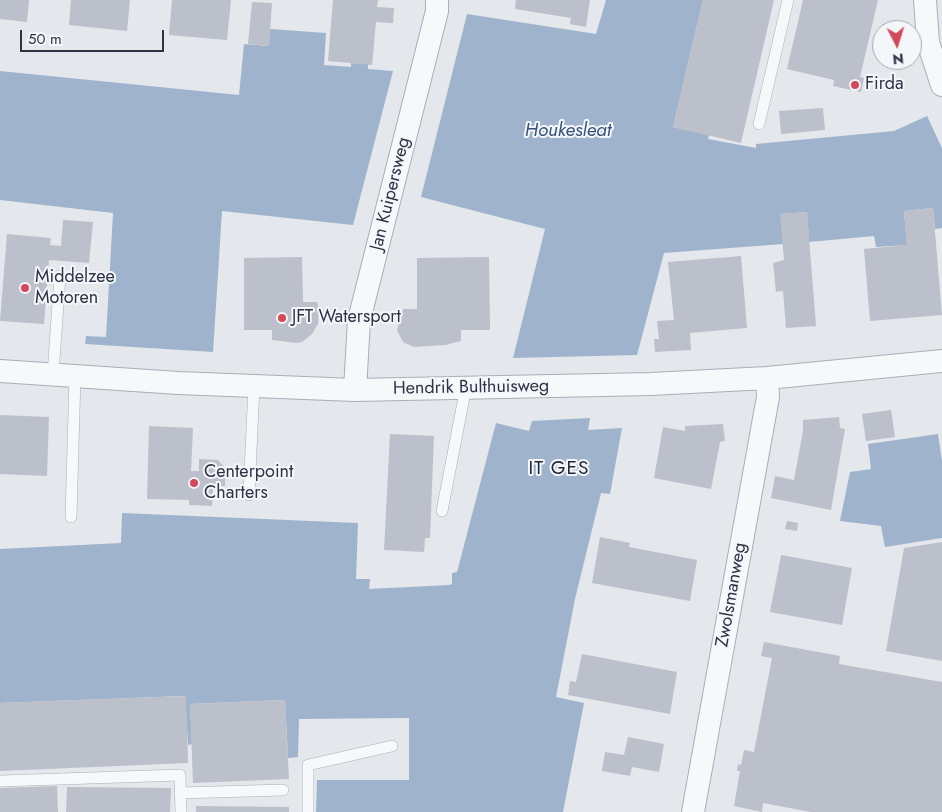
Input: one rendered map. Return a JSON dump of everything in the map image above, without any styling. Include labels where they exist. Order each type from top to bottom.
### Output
[{"type":"street","name":"Jan Kuipersweg","points":[[354,390],[359,320],[437,12],[436,0]]},
{"type":"street","points":[[925,0],[928,42],[942,85]]},
{"type":"street","name":"Hendrik Bulthuisweg","points":[[0,371],[354,390],[563,387],[767,378],[942,361]]},
{"type":"street","name":"Zwolsmanweg","points":[[693,812],[768,397],[767,378]]},
{"type":"lane","points":[[759,124],[788,0]]},
{"type":"lane","points":[[53,374],[60,276]]},
{"type":"lane","points":[[72,517],[75,376]]},
{"type":"lane","points":[[249,495],[254,385]]},
{"type":"lane","points":[[442,512],[466,387]]},
{"type":"lane","points":[[308,812],[308,765],[392,746]]},
{"type":"lane","points":[[0,781],[180,775],[181,812]]},
{"type":"lane","points":[[180,793],[283,790]]},
{"type":"water","name":"Houkesleat","points":[[606,0],[703,0],[673,127],[709,135],[708,139],[756,148],[756,144],[894,131],[927,116],[942,148],[942,228],[935,229],[933,208],[904,211],[907,245],[876,247],[874,236],[809,242],[807,212],[781,214],[783,244],[664,253],[637,355],[513,358],[545,229],[421,197],[467,14],[596,34]]},
{"type":"water","points":[[270,29],[326,33],[324,65],[351,67],[351,63],[368,64],[368,69],[393,71],[353,225],[222,211],[213,352],[85,344],[86,336],[106,337],[113,213],[0,200],[0,71],[239,95],[244,44],[269,46]]},
{"type":"water","points":[[590,418],[588,430],[622,428],[610,494],[601,493],[575,599],[556,697],[584,703],[563,812],[316,812],[317,780],[409,780],[409,718],[299,719],[298,757],[288,758],[285,700],[190,704],[192,744],[188,745],[185,696],[0,703],[0,549],[121,543],[122,513],[358,523],[356,579],[370,579],[369,589],[449,585],[452,584],[452,573],[457,572],[496,423],[529,431],[532,421]]},
{"type":"water","points":[[938,434],[942,461],[942,538],[885,547],[881,526],[840,521],[850,472],[871,469],[868,444]]},
{"type":"building","points":[[0,0],[29,0],[27,22],[0,19]]},
{"type":"building","points":[[71,0],[130,0],[127,31],[69,25]]},
{"type":"building","points":[[172,0],[231,0],[227,40],[169,35]]},
{"type":"building","points":[[333,0],[378,0],[377,7],[394,8],[393,23],[376,22],[372,65],[328,61]]},
{"type":"building","points":[[516,0],[590,0],[586,27],[570,24],[571,18],[515,9]]},
{"type":"building","points":[[703,0],[774,0],[741,143],[673,127]]},
{"type":"building","points":[[803,0],[878,0],[860,77],[864,78],[861,92],[833,86],[834,80],[787,69]]},
{"type":"building","points":[[252,2],[272,3],[269,46],[248,44]]},
{"type":"building","points":[[823,108],[825,130],[781,134],[779,111]]},
{"type":"building","points":[[933,208],[942,315],[870,321],[864,249],[907,245],[904,211]]},
{"type":"building","points":[[807,212],[816,326],[786,328],[783,291],[776,292],[773,263],[784,260],[780,214]]},
{"type":"building","name":"Middelzee Motoren","points":[[63,220],[93,222],[89,263],[49,260],[44,324],[0,321],[7,234],[51,238],[50,245],[61,246]]},
{"type":"building","points":[[741,256],[747,328],[690,333],[691,350],[655,352],[654,339],[659,339],[657,321],[674,320],[668,262]]},
{"type":"building","points":[[302,257],[303,302],[317,302],[319,309],[318,324],[312,334],[302,342],[297,343],[272,340],[272,330],[244,330],[244,258]]},
{"type":"building","points":[[489,257],[490,330],[461,330],[461,341],[445,345],[414,347],[403,342],[397,330],[403,309],[417,309],[417,258]]},
{"type":"building","points":[[891,410],[895,437],[866,441],[862,414]]},
{"type":"building","points":[[0,415],[49,417],[47,476],[0,474]]},
{"type":"building","points":[[839,417],[840,428],[845,429],[831,510],[771,498],[775,476],[794,480],[803,431],[803,420]]},
{"type":"building","points":[[723,424],[725,441],[720,442],[711,489],[654,478],[663,427],[685,431],[685,426]]},
{"type":"building","points":[[149,426],[193,428],[191,471],[199,471],[199,459],[218,460],[225,468],[225,486],[213,486],[212,506],[189,505],[189,500],[147,499]]},
{"type":"building","points":[[390,434],[434,436],[430,538],[425,538],[424,552],[384,550]]},
{"type":"building","points":[[787,521],[798,523],[797,531],[785,529]]},
{"type":"building","points":[[600,537],[630,543],[629,547],[697,560],[690,601],[592,583]]},
{"type":"building","points":[[942,542],[942,661],[886,651],[904,548]]},
{"type":"building","points":[[781,555],[852,568],[842,625],[770,612]]},
{"type":"building","points":[[764,642],[840,656],[839,664],[942,682],[942,812],[811,812],[763,803],[762,812],[734,806],[740,771],[737,771],[738,764],[741,765],[744,750],[754,752],[772,658],[761,656]]},
{"type":"building","points":[[582,654],[677,672],[670,714],[568,695],[570,681],[576,682]]},
{"type":"building","points":[[186,696],[188,763],[0,771],[0,703]]},
{"type":"building","points":[[285,700],[289,779],[193,783],[190,704]]},
{"type":"building","points":[[628,737],[664,744],[659,772],[632,767],[630,776],[602,771],[605,752],[624,755]]},
{"type":"building","points":[[57,786],[58,812],[0,812],[0,788]]},
{"type":"building","points":[[67,787],[171,788],[170,812],[66,812]]},
{"type":"building","points":[[196,806],[289,807],[289,812],[196,812]]},
{"type":"place","name":"Firda","points":[[855,85]]},
{"type":"place","name":"Middelzee Motoren","points":[[25,288]]},
{"type":"place","name":"JFT Watersport","points":[[282,318]]},
{"type":"place","name":"Centerpoint Charters","points":[[194,483]]},
{"type":"district","name":"IT GES","points":[[559,469]]}]
